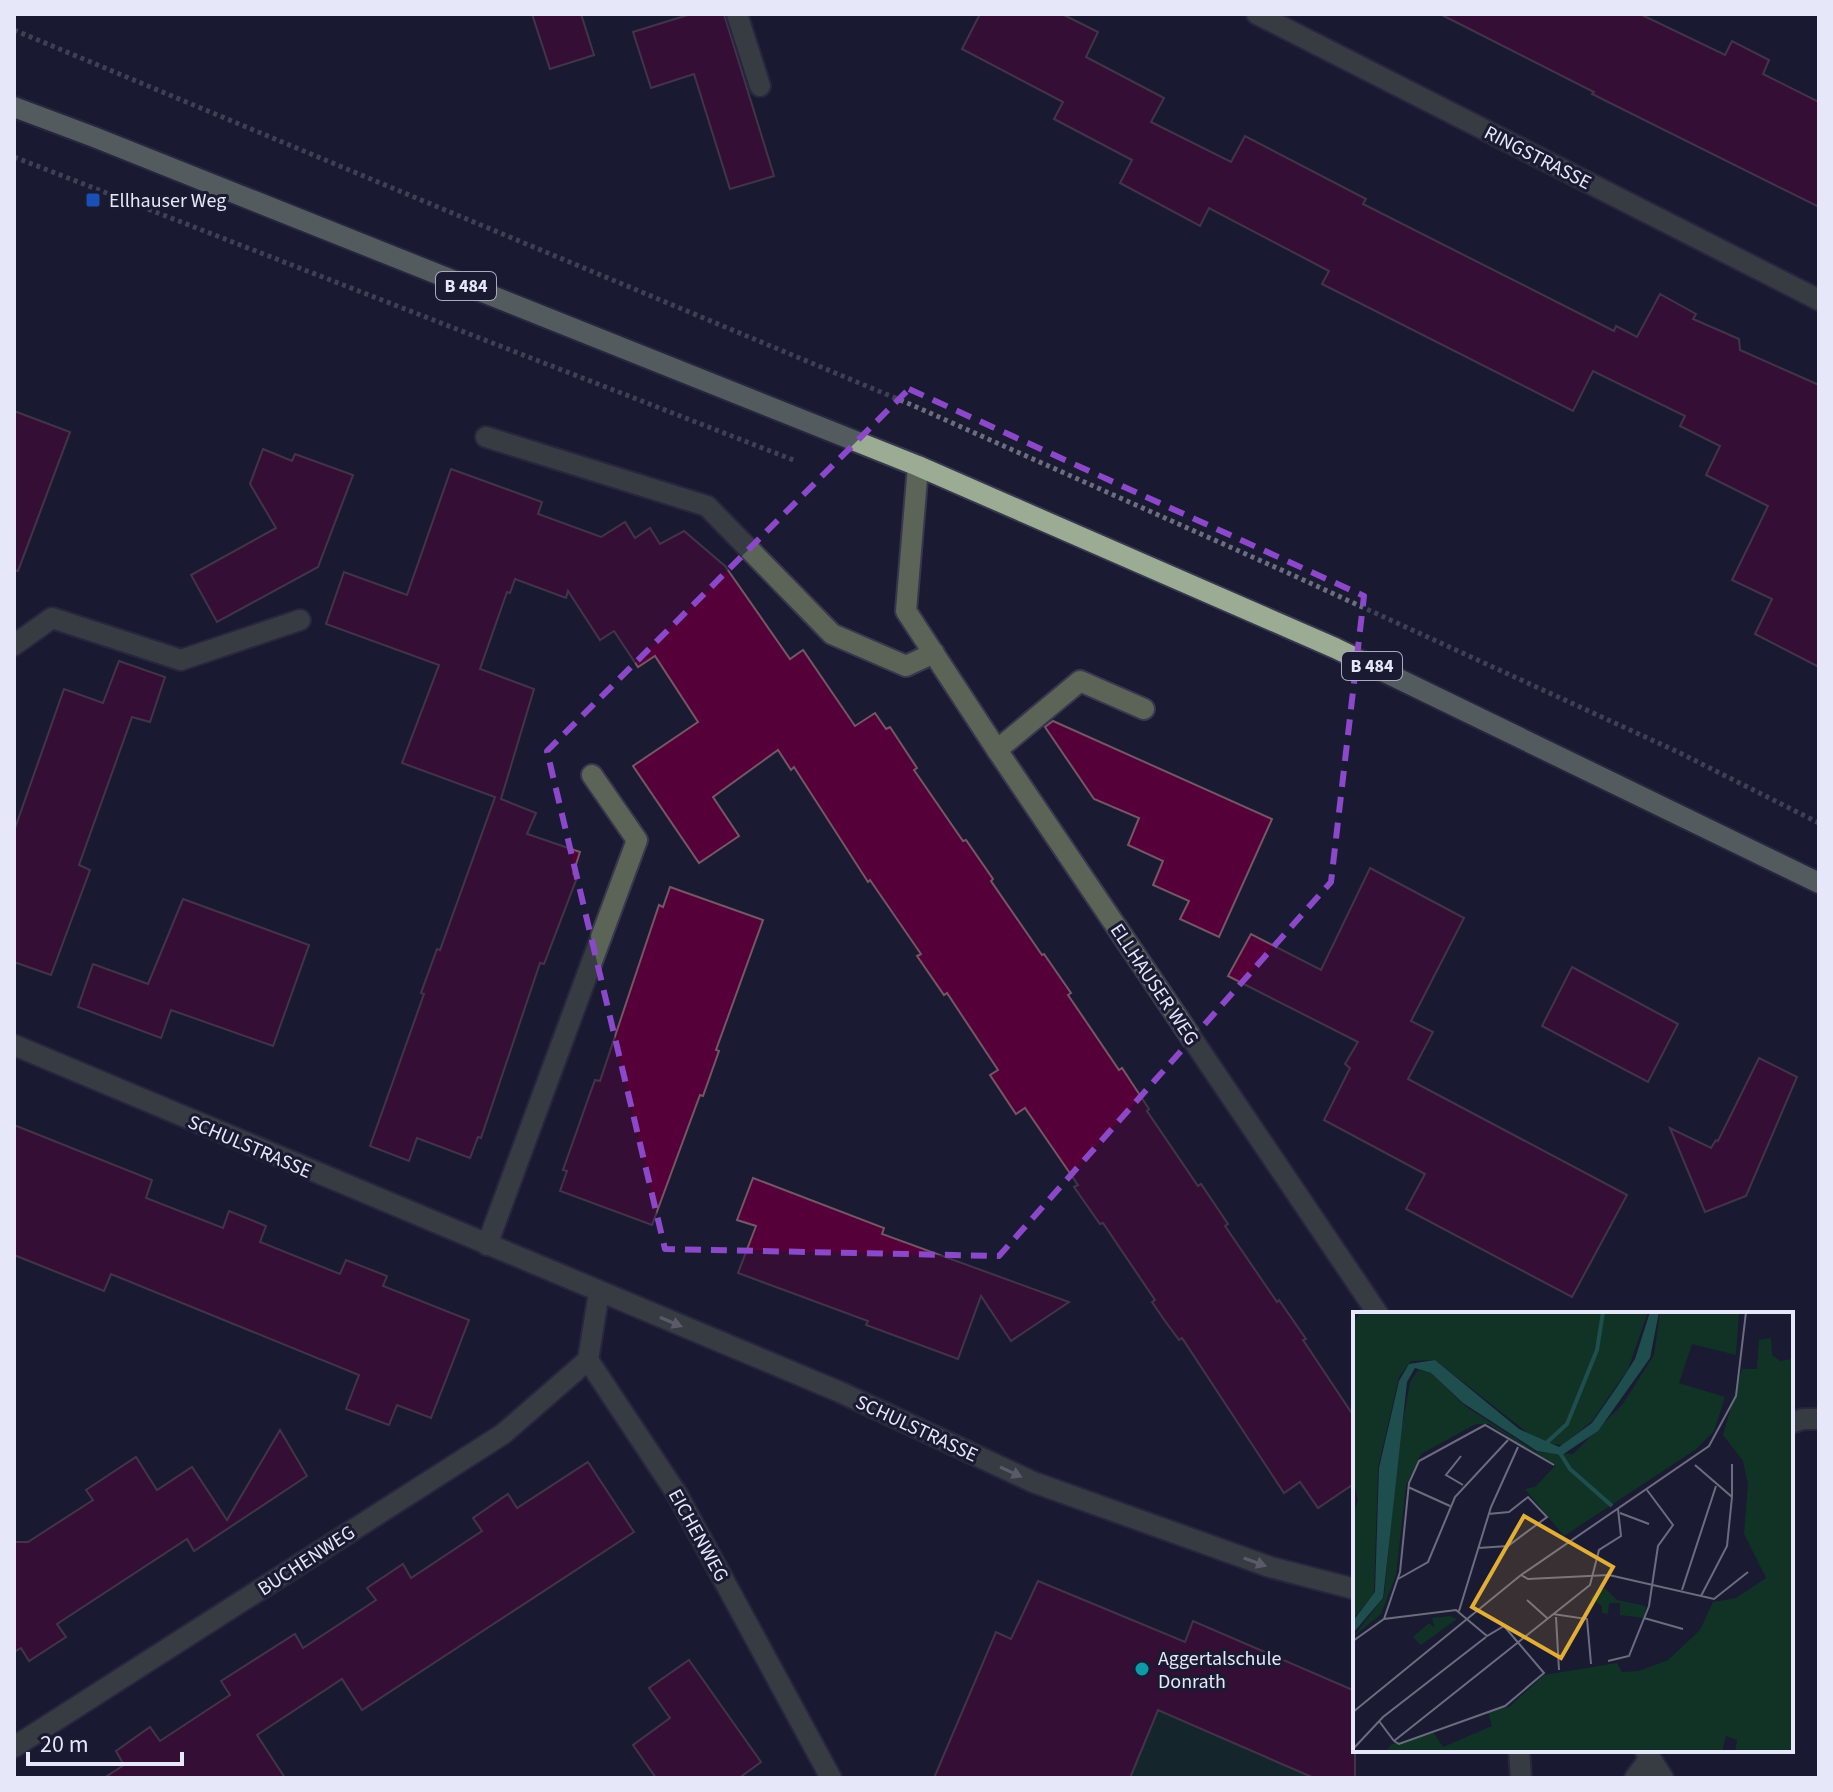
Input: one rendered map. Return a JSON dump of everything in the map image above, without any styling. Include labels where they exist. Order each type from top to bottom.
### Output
[{"type":"main road","name":"B 484","points":[[14,107],[918,466],[1335,648],[1819,883]]},
{"type":"street","points":[[737,14],[760,86]]},
{"type":"street","name":"RINGSTRASSE","points":[[1257,14],[1819,300]]},
{"type":"street","points":[[486,437],[707,506],[832,634],[906,666],[934,653]]},
{"type":"street","name":"ELLHAUSER WEG","points":[[918,466],[906,611],[1377,1312]]},
{"type":"street","points":[[14,645],[52,618],[181,660],[300,620]]},
{"type":"street","points":[[997,750],[1080,681],[1144,709]]},
{"type":"street","points":[[487,1245],[637,840],[592,775]]},
{"type":"street","name":"SCHULSTRASSE","points":[[14,1045],[840,1392],[1033,1482],[1270,1567],[1353,1588]]},
{"type":"street","points":[[588,1360],[599,1292]]},
{"type":"street","name":"BUCHENWEG","points":[[14,1747],[503,1434],[588,1360]]},
{"type":"street","name":"EICHENWEG","points":[[588,1360],[677,1494],[831,1778]]},
{"type":"street","points":[[1793,1422],[1819,1419]]},
{"type":"street","points":[[1519,1752],[1521,1778]]},
{"type":"street","points":[[1635,1778],[1647,1754],[1663,1778]]},
{"type":"path","points":[[14,30],[912,405],[1663,746],[1819,823]]},
{"type":"path","points":[[14,157],[798,462]]},
{"type":"highlighted area","points":[[909,389],[1364,596],[1331,882],[999,1256],[665,1249],[547,751]]},
{"type":"green space","points":[[1158,1710],[1314,1778],[1130,1778]]},
{"type":"building","points":[[532,14],[581,14],[594,55],[550,69]]},
{"type":"building","points":[[691,14],[724,14],[774,176],[730,189],[694,74],[651,88],[633,32]]},
{"type":"building","points":[[980,14],[1062,14],[1098,32],[1086,57],[1164,98],[1151,122],[1231,162],[1245,136],[1366,199],[1363,204],[1614,331],[1616,326],[1637,337],[1660,294],[1696,314],[1693,319],[1739,339],[1740,350],[1819,385],[1819,667],[1755,634],[1772,599],[1732,580],[1768,506],[1706,475],[1720,446],[1680,426],[1685,416],[1593,371],[1573,411],[1322,284],[1329,271],[1209,208],[1200,226],[1120,183],[1132,160],[1054,119],[1063,102],[962,49]]},
{"type":"building","points":[[1440,14],[1640,14],[1725,55],[1732,41],[1769,60],[1763,74],[1819,102],[1819,207],[1592,94],[1594,92]]},
{"type":"building","points":[[14,411],[70,432],[18,571],[14,570]]},
{"type":"building","points":[[263,449],[292,461],[295,454],[353,475],[318,567],[217,622],[191,575],[276,528],[250,484]]},
{"type":"building","points":[[451,469],[542,502],[538,514],[601,537],[625,522],[635,538],[650,528],[660,544],[684,531],[725,566],[790,659],[803,650],[855,726],[875,713],[886,729],[890,727],[917,768],[914,770],[1071,993],[1068,995],[1119,1070],[1122,1068],[1198,1186],[1201,1184],[1228,1224],[1225,1226],[1306,1339],[1303,1340],[1353,1415],[1353,1484],[1318,1508],[1300,1482],[1284,1493],[1182,1338],[1179,1340],[1165,1321],[1152,1302],[1155,1300],[1103,1223],[1100,1224],[1074,1187],[1078,1185],[1025,1108],[1016,1114],[990,1075],[998,1070],[947,993],[944,995],[917,956],[921,954],[870,880],[868,882],[794,767],[791,770],[778,750],[713,797],[739,836],[699,863],[633,766],[698,722],[655,656],[638,667],[614,631],[600,640],[568,591],[566,598],[515,579],[510,593],[507,592],[480,669],[534,689],[501,799],[536,813],[527,834],[580,852],[573,874],[578,875],[544,964],[540,963],[481,1138],[478,1137],[470,1158],[417,1138],[409,1161],[370,1146],[424,994],[421,993],[437,949],[440,950],[495,797],[402,763],[439,665],[326,624],[344,572],[407,595]]},
{"type":"building","points":[[119,661],[165,677],[150,722],[132,717],[79,865],[90,870],[51,975],[14,962],[14,831],[64,689],[103,703]]},
{"type":"building","points":[[1053,721],[1272,819],[1219,937],[1180,919],[1189,901],[1153,885],[1163,861],[1128,845],[1139,818],[1094,799],[1045,727]]},
{"type":"building","points":[[1370,868],[1464,918],[1411,1021],[1433,1032],[1408,1079],[1627,1195],[1572,1297],[1406,1209],[1425,1174],[1324,1120],[1350,1068],[1345,1064],[1358,1042],[1228,976],[1251,934],[1321,970]]},
{"type":"building","points":[[670,887],[763,920],[716,1050],[719,1051],[703,1096],[700,1095],[652,1225],[560,1191],[567,1171],[563,1170],[587,1102],[595,1080],[600,1081],[659,905],[663,907]]},
{"type":"building","points":[[183,899],[309,945],[273,1046],[171,1010],[161,1038],[78,1007],[93,964],[148,984]]},
{"type":"building","points":[[1572,967],[1678,1024],[1648,1082],[1542,1026]]},
{"type":"building","points":[[1759,1058],[1797,1077],[1746,1196],[1705,1212],[1670,1128],[1711,1148],[1718,1141]]},
{"type":"building","points":[[14,1125],[152,1180],[146,1198],[223,1228],[229,1211],[266,1226],[260,1242],[340,1274],[346,1260],[387,1276],[383,1286],[469,1320],[431,1418],[397,1405],[389,1425],[346,1409],[359,1375],[111,1274],[104,1291],[14,1255]]},
{"type":"building","points":[[753,1178],[884,1228],[882,1234],[1069,1302],[1011,1341],[981,1296],[958,1359],[866,1325],[868,1321],[738,1273],[756,1226],[737,1220]]},
{"type":"building","points":[[280,1430],[307,1476],[194,1551],[187,1539],[57,1624],[66,1637],[29,1661],[21,1648],[14,1652],[14,1542],[28,1542],[93,1500],[86,1490],[136,1457],[157,1490],[192,1467],[227,1520]]},
{"type":"building","points":[[588,1462],[634,1532],[362,1710],[342,1679],[257,1735],[285,1778],[104,1778],[124,1765],[116,1751],[150,1727],[160,1741],[230,1695],[221,1681],[295,1634],[303,1648],[376,1600],[367,1588],[403,1564],[411,1578],[482,1531],[473,1518],[508,1494],[517,1508]]},
{"type":"building","name":"Aggertalschule Donrath","points":[[1038,1581],[1185,1642],[1193,1621],[1353,1690],[1355,1778],[1314,1778],[1158,1710],[1130,1778],[934,1778],[996,1632],[1011,1639]]},
{"type":"building","points":[[689,1660],[761,1762],[739,1778],[656,1778],[633,1745],[670,1718],[649,1688]]},
{"type":"place","name":"Ellhauser Weg","points":[[93,200]]},
{"type":"place","name":"Aggertalschule Donrath","points":[[1142,1669]]}]
